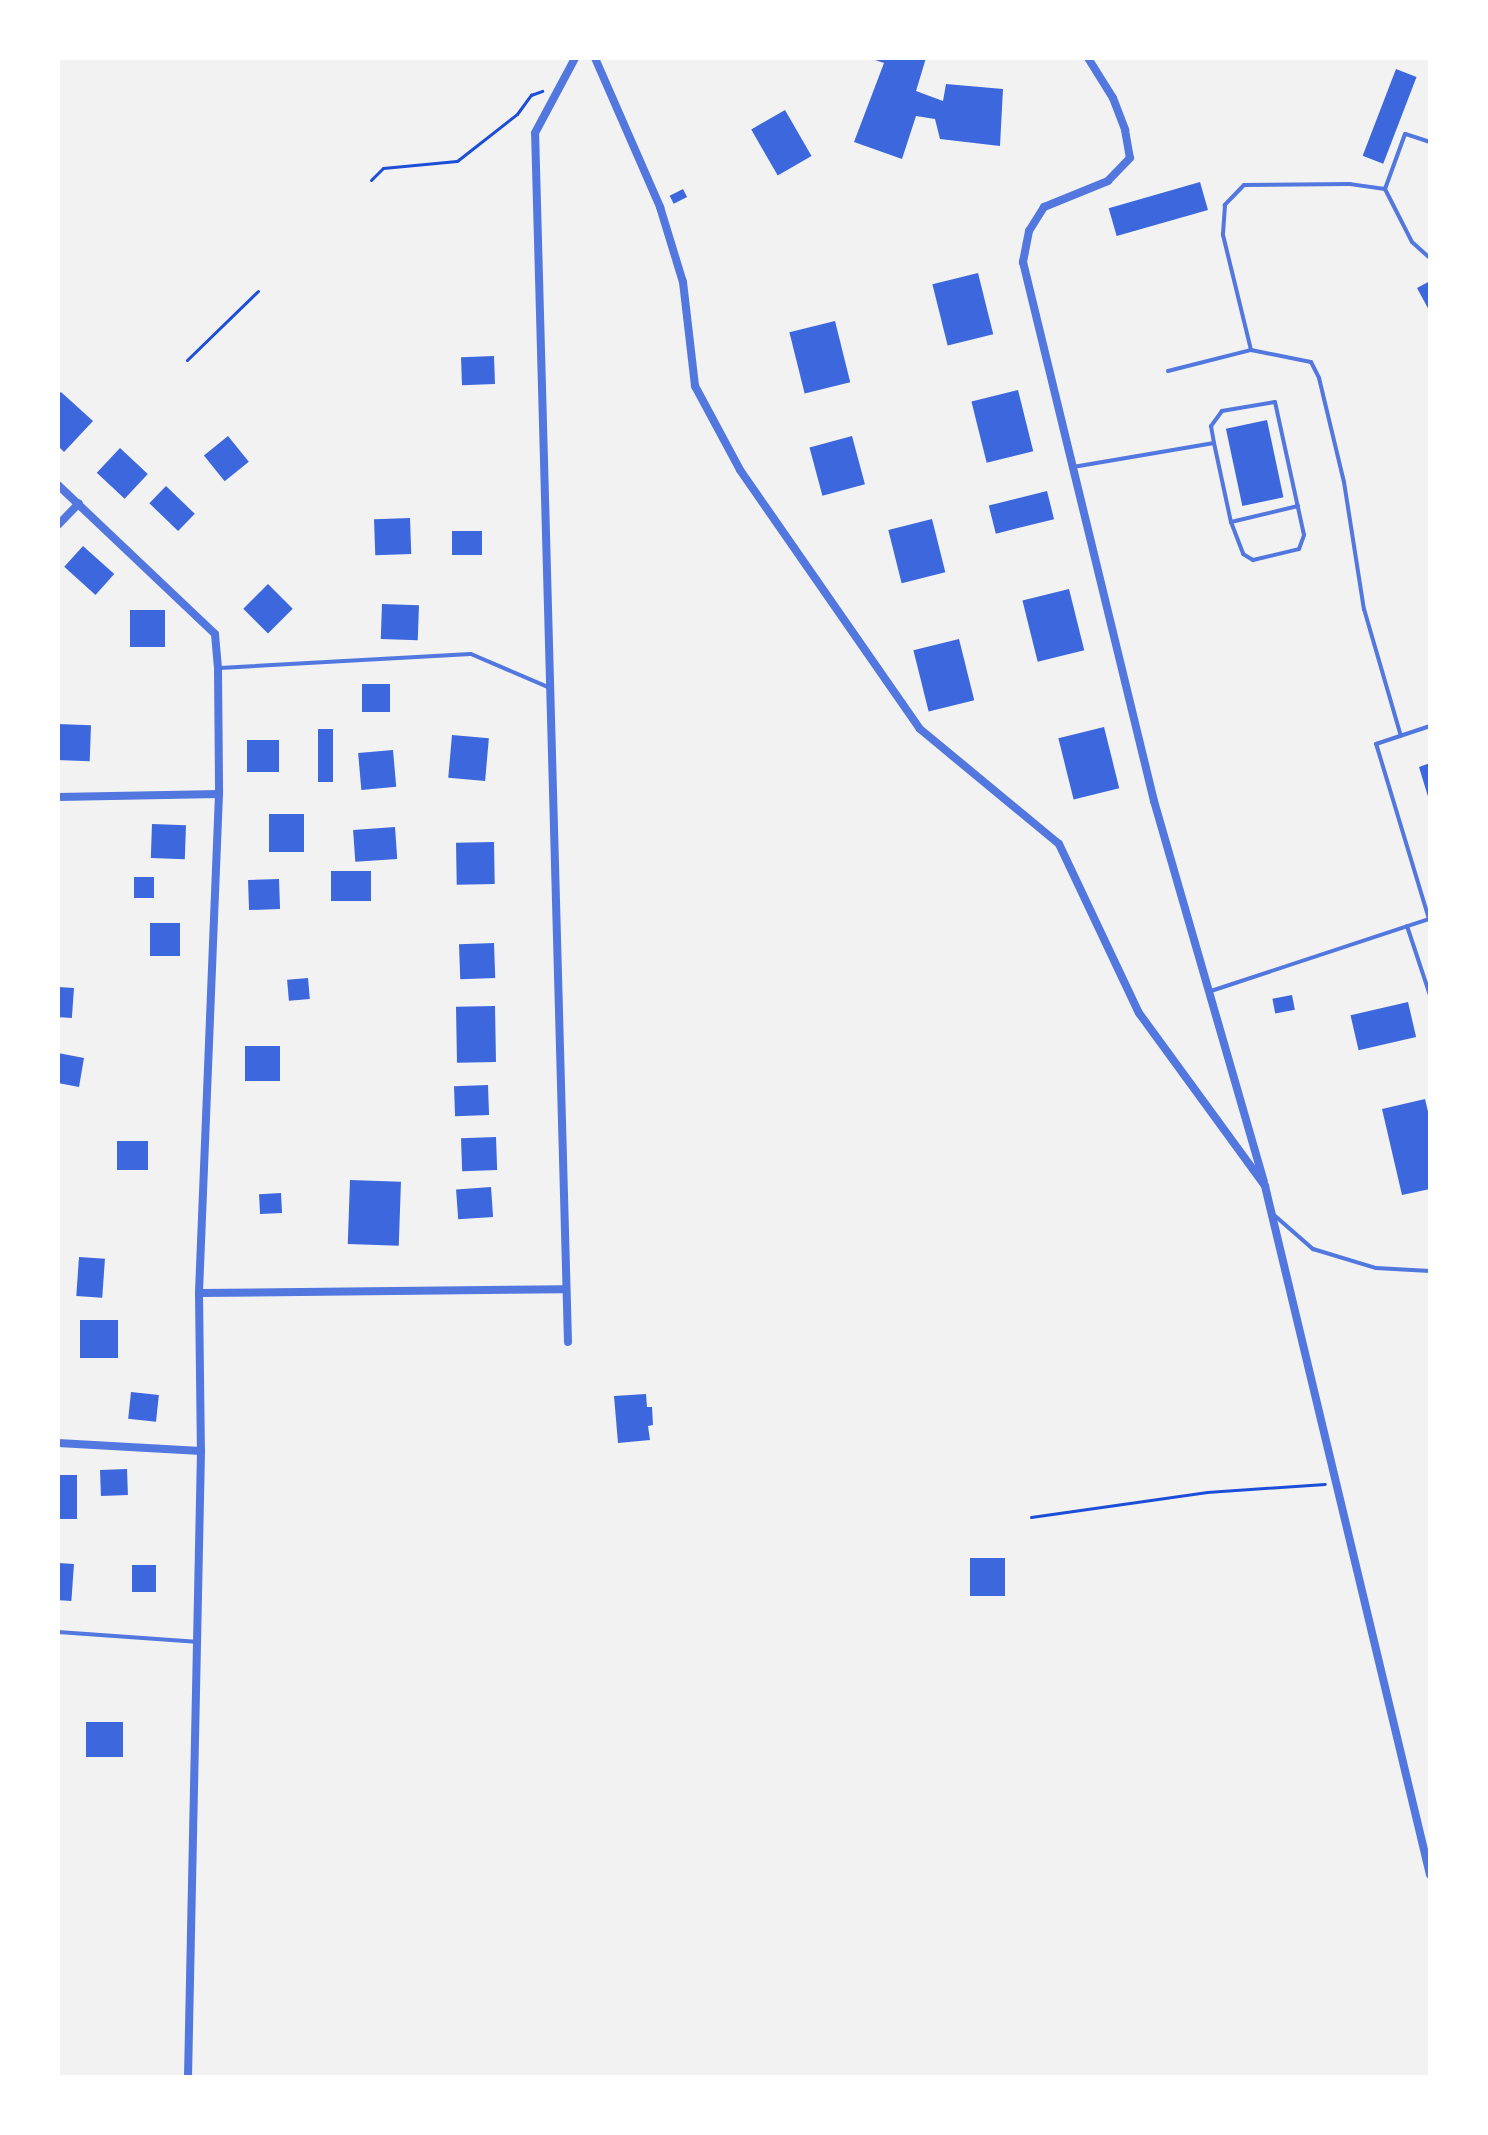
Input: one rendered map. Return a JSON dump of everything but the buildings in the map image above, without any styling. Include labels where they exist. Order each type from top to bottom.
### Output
[{"type":"street","points":[[568,1342],[535,133],[575,58]]},
{"type":"street","points":[[595,58],[660,207],[683,282],[695,386],[740,470],[920,729],[1059,844],[1139,1013],[1265,1186]]},
{"type":"street","points":[[1088,58],[1113,98],[1125,130],[1130,158],[1108,181],[1044,207],[1029,231],[1023,262],[1154,801],[1273,1213],[1430,1875]]},
{"type":"street","points":[[58,485],[215,634],[218,669],[219,794],[199,1293],[201,1451],[188,2077]]},
{"type":"street","points":[[58,525],[79,503]]},
{"type":"street","points":[[58,797],[219,794]]},
{"type":"street","points":[[199,1293],[566,1289]]},
{"type":"street","points":[[58,1443],[201,1451]]},
{"type":"lane","points":[[1430,142],[1405,134],[1385,189],[1412,242],[1430,258]]},
{"type":"lane","points":[[1251,350],[1223,235],[1225,205],[1244,185],[1350,184],[1385,189]]},
{"type":"lane","points":[[1168,371],[1251,350],[1311,362],[1319,378],[1344,482],[1364,609],[1401,736]]},
{"type":"lane","points":[[1275,402],[1298,506],[1304,535],[1299,549],[1253,560],[1243,554],[1231,522],[1211,426],[1222,411],[1275,402]]},
{"type":"lane","points":[[1072,468],[1214,443]]},
{"type":"lane","points":[[1231,522],[1298,506]]},
{"type":"lane","points":[[218,669],[471,654],[550,688]]},
{"type":"lane","points":[[1211,991],[1429,919],[1376,744],[1430,726]]},
{"type":"lane","points":[[1407,926],[1430,995]]},
{"type":"lane","points":[[1273,1213],[1313,1249],[1376,1268],[1430,1271]]},
{"type":"lane","points":[[58,1632],[196,1642]]},
{"type":"path","points":[[371,180],[383,168],[457,161],[517,114],[531,95],[561,85]]},
{"type":"path","points":[[187,360],[258,291]]},
{"type":"path","points":[[1031,1517],[1207,1492],[1337,1483]]}]
